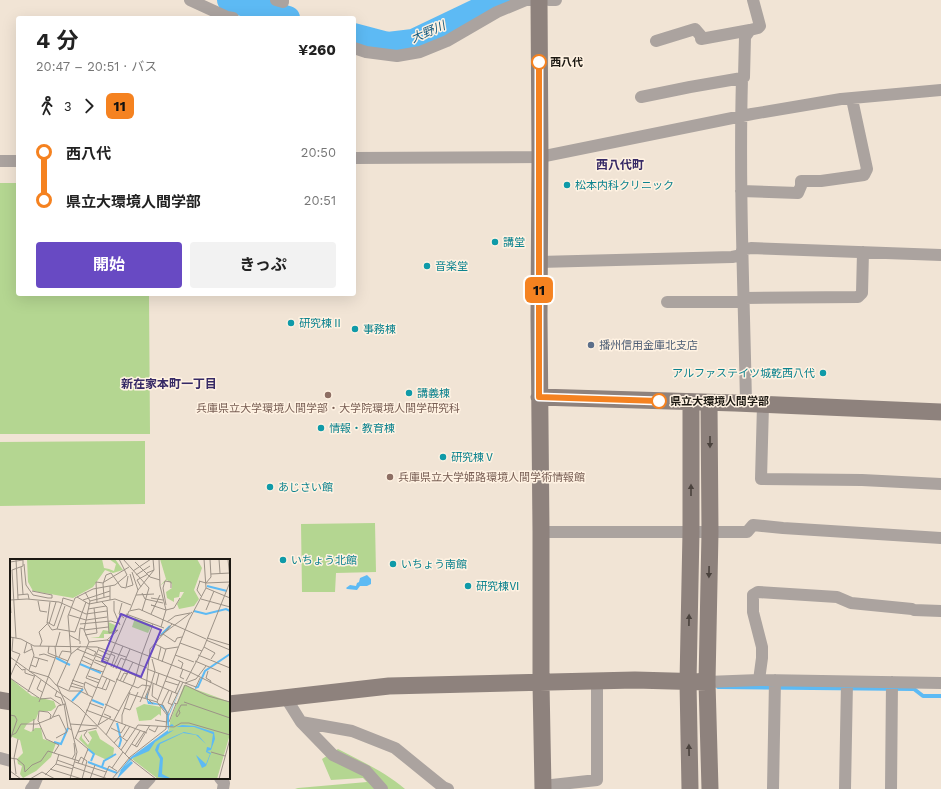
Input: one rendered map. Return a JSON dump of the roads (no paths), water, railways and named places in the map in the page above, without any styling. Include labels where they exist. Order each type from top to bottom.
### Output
[{"type":"street","points":[[190,0],[225,16]]},
{"type":"street","points":[[276,0],[283,2],[283,0]]},
{"type":"street","points":[[356,49],[366,52],[397,56],[420,52],[447,41],[497,12],[526,0],[531,0]]},
{"type":"street","points":[[539,0],[539,397],[543,788],[598,785],[597,681]]},
{"type":"street","points":[[549,0],[556,0]]},
{"type":"street","points":[[656,41],[695,29],[701,36],[701,39],[758,28],[760,26],[753,0]]},
{"type":"street","points":[[746,404],[742,253],[741,116],[742,78],[744,77],[744,37],[750,30]]},
{"type":"street","points":[[641,97],[742,78]]},
{"type":"street","points":[[356,158],[540,157],[741,116],[840,99],[941,90]]},
{"type":"street","points":[[741,191],[798,193],[801,186],[801,181],[821,181],[864,175],[867,169],[852,99]]},
{"type":"street","points":[[0,161],[16,161]]},
{"type":"street","points":[[539,262],[732,257],[751,248],[941,254]]},
{"type":"street","points":[[667,302],[858,297],[862,293],[863,252]]},
{"type":"street","points":[[539,397],[763,404],[941,412]]},
{"type":"street","points":[[690,789],[688,682],[691,532],[691,402]]},
{"type":"street","points":[[709,402],[710,532],[707,682],[710,789]]},
{"type":"street","points":[[763,404],[761,479],[862,480],[941,484]]},
{"type":"street","points":[[541,532],[747,532],[753,525],[941,538]]},
{"type":"street","points":[[759,680],[762,647],[753,612],[753,595],[758,592],[837,597],[851,603],[914,610],[941,611]]},
{"type":"street","points":[[230,704],[389,686],[635,680],[688,682],[774,680],[941,683]]},
{"type":"street","points":[[773,789],[774,680]]},
{"type":"street","points":[[845,789],[846,682]]},
{"type":"street","points":[[891,789],[892,682]]},
{"type":"street","points":[[286,698],[302,722],[333,755],[366,771],[382,789]]},
{"type":"street","points":[[0,700],[10,702]]},
{"type":"street","points":[[302,722],[352,731],[395,748],[443,787],[448,789]]},
{"type":"street","points":[[0,758],[10,761]]},
{"type":"street","points":[[31,789],[37,779]]},
{"type":"street","points":[[140,789],[149,779]]},
{"type":"street","points":[[221,779],[224,783],[223,789]]},
{"type":"water","points":[[367,575],[371,579],[371,584],[367,586],[360,586],[357,590],[346,588],[350,585],[356,586],[360,578]]},
{"type":"waterway","name":"大野川","points":[[229,0],[281,16]]},
{"type":"waterway","name":"大野川","points":[[356,36],[388,44],[413,41],[499,0]]},
{"type":"waterway","points":[[718,687],[914,689],[923,696],[941,696]]},
{"type":"place","name":"西八代","points":[[539,62]]},
{"type":"place","name":"松本内科クリニック","points":[[567,185]]},
{"type":"place","name":"講堂","points":[[495,242]]},
{"type":"place","name":"音楽堂","points":[[427,266]]},
{"type":"place","name":"研究棟Ⅱ","points":[[291,323]]},
{"type":"place","name":"事務棟","points":[[355,329]]},
{"type":"place","name":"播州信用金庫北支店","points":[[591,345]]},
{"type":"place","name":"アルファステイツ城乾西八代","points":[[823,373]]},
{"type":"place","name":"講義棟","points":[[409,393]]},
{"type":"place","name":"兵庫県立大学環境人間学部・大学院環境人間学研究科","points":[[328,395]]},
{"type":"place","name":"県立大環境人間学部","points":[[659,401]]},
{"type":"place","name":"情報・教育棟","points":[[321,428]]},
{"type":"place","name":"研究棟Ⅴ","points":[[443,457]]},
{"type":"place","name":"兵庫県立大学姫路環境人間学術情報館","points":[[390,477]]},
{"type":"place","name":"あじさい館","points":[[270,487]]},
{"type":"place","name":"いちょう北館","points":[[283,560]]},
{"type":"place","name":"いちょう南館","points":[[393,564]]},
{"type":"place","name":"研究棟Ⅵ","points":[[468,586]]},
{"type":"district","name":"西八代町","points":[[620,165]]},
{"type":"district","name":"新在家本町一丁目","points":[[169,384]]}]
